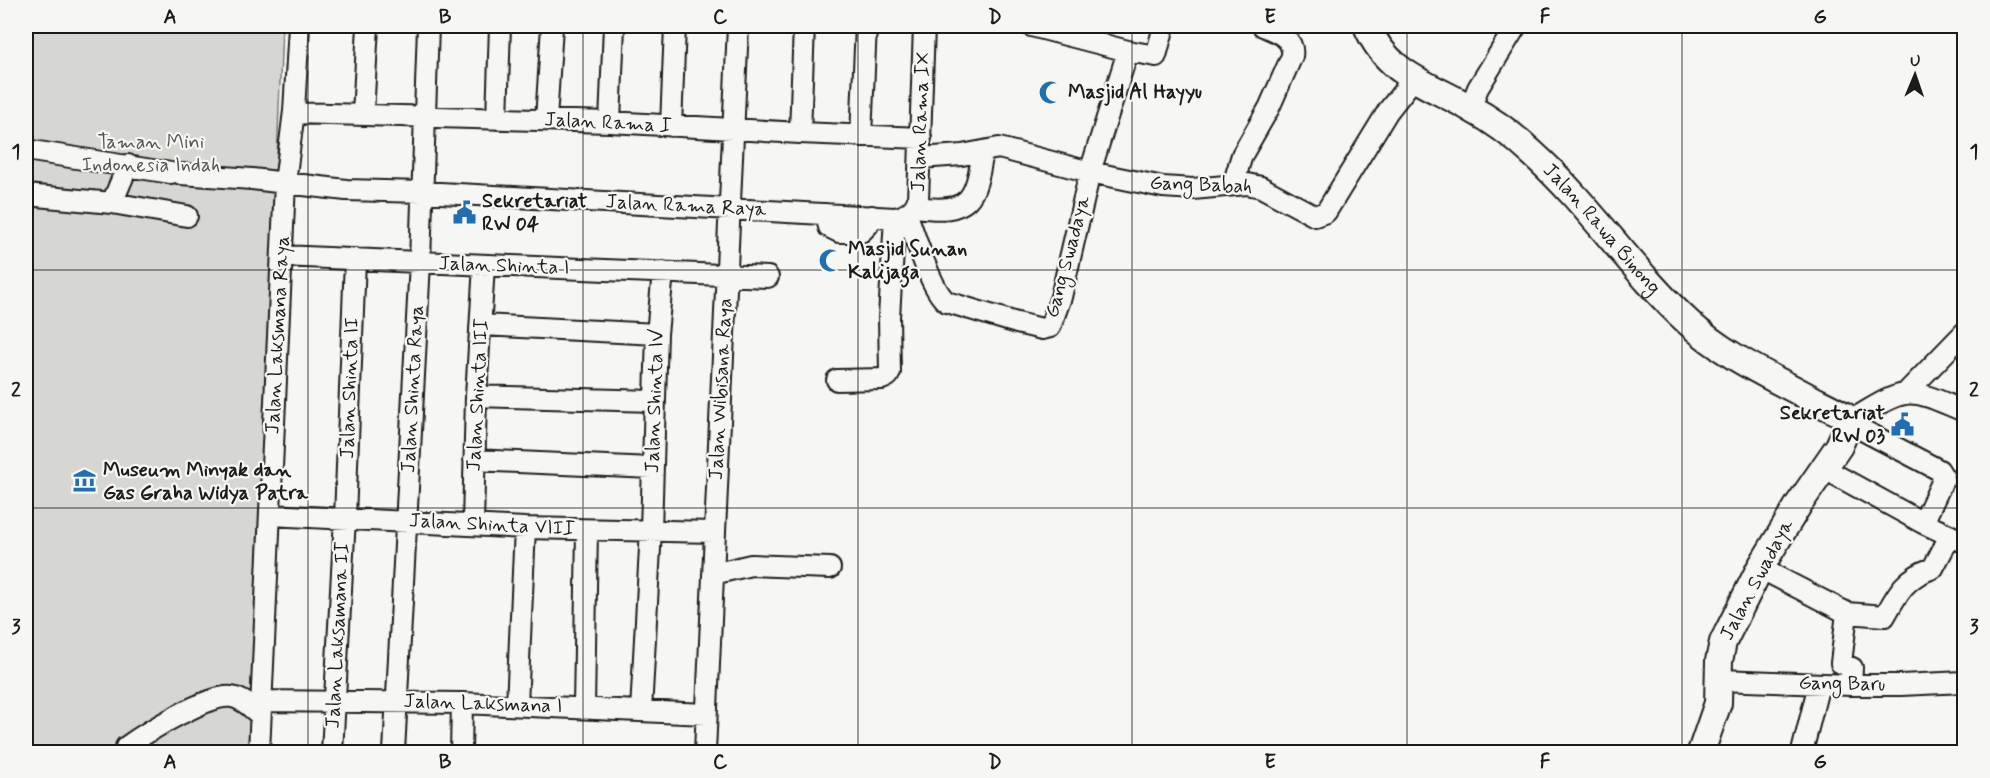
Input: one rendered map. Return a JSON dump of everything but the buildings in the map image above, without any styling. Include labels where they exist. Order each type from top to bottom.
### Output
[{"type":"main road","name":"Jalan Rawa Binong","points":[[1374,30],[1387,59],[1413,79],[1470,108],[1504,130],[1533,153],[1689,323],[1736,358],[1842,414],[1849,422]]},
{"type":"main road","name":"Jalan Swadaya","points":[[1701,753],[1716,713],[1720,680],[1719,660],[1723,642],[1760,568],[1799,504],[1839,446],[1849,422]]},
{"type":"street","name":"Jalan Laksmana Raya","points":[[259,753],[285,183],[294,113],[299,26]]},
{"type":"street","points":[[363,114],[368,26]]},
{"type":"street","name":"Jalan Shinta Raya","points":[[394,753],[420,262],[428,26]]},
{"type":"street","points":[[497,118],[500,26]]},
{"type":"street","points":[[546,120],[552,26]]},
{"type":"street","points":[[610,122],[614,26]]},
{"type":"street","points":[[671,126],[675,26]]},
{"type":"street","name":"Jalan Wibisana Raya","points":[[705,753],[738,26]]},
{"type":"street","points":[[800,133],[804,26]]},
{"type":"street","points":[[861,136],[866,26]]},
{"type":"street","name":"Jalan Rama IX","points":[[837,380],[882,379],[890,372],[889,316],[906,213],[921,148],[924,26]]},
{"type":"street","points":[[1031,26],[1156,56],[1164,26]]},
{"type":"street","points":[[1233,185],[1242,155],[1269,108],[1292,56],[1293,49],[1290,40],[1263,26]]},
{"type":"street","points":[[1470,108],[1478,88],[1516,26]]},
{"type":"street","name":"Gang Swadaya","points":[[906,213],[929,272],[942,298],[959,306],[1042,329],[1050,327],[1054,320],[1090,172],[1128,51]]},
{"type":"street","name":"Gang Babah","points":[[983,151],[999,148],[1137,183],[1171,188],[1193,189],[1246,184],[1262,187],[1311,215],[1322,215],[1388,111],[1413,79]]},
{"type":"street","name":"Jalan Rama I","points":[[294,113],[610,122],[861,136],[962,155],[983,151]]},
{"type":"street","name":"Jalan Rama Raya","points":[[26,150],[176,174],[252,179],[346,190],[872,216],[952,209],[969,199],[978,183],[983,151]]},
{"type":"street","points":[[112,203],[128,165]]},
{"type":"street","points":[[26,195],[112,203],[187,216]]},
{"type":"street","name":"Jalan Shinta I","points":[[282,256],[768,277]]},
{"type":"street","name":"Jalan Shinta II","points":[[345,518],[355,259]]},
{"type":"street","name":"Jalan Shinta III","points":[[473,525],[476,396],[484,265]]},
{"type":"street","name":"Jalan Shinta IV","points":[[641,711],[651,530],[657,334],[663,272]]},
{"type":"street","points":[[481,325],[657,334]]},
{"type":"street","points":[[1905,394],[1965,333]]},
{"type":"street","points":[[1849,422],[1893,397],[1905,394],[1923,396],[1965,411]]},
{"type":"street","points":[[476,396],[654,401]]},
{"type":"street","points":[[1849,422],[1939,470],[1944,478],[1923,523]]},
{"type":"street","points":[[474,460],[652,468]]},
{"type":"street","points":[[1760,568],[1847,613],[1885,616],[1898,592],[1917,573],[1932,568],[1957,539],[1847,483],[1823,468]]},
{"type":"street","name":"Jalan Shinta VIII","points":[[270,515],[407,520],[525,528],[714,532]]},
{"type":"street","name":"Jalan Laksamana II","points":[[332,753],[345,518]]},
{"type":"street","points":[[518,705],[525,528]]},
{"type":"street","points":[[584,707],[587,530]]},
{"type":"street","points":[[713,574],[751,565],[830,568]]},
{"type":"street","points":[[1847,613],[1841,663],[1852,668],[1851,685]]},
{"type":"street","name":"Gang Baru","points":[[1720,680],[1851,685],[1965,682]]},
{"type":"street","points":[[1802,753],[1819,684]]},
{"type":"street","points":[[126,747],[152,728],[172,718],[229,696],[260,708]]},
{"type":"street","name":"Jalan Laksmana I","points":[[260,708],[334,702],[396,702],[584,707],[706,714]]},
{"type":"street","points":[[461,753],[462,703]]},
{"type":"green space","name":"Taman Mini Indonesia Indah","points":[[26,26],[282,26],[255,752],[26,752]]},
{"type":"place","name":"Masjid Al Hayyu","points":[[1050,92]]},
{"type":"place","name":"Sekretariat RW 04","points":[[464,212]]},
{"type":"place","name":"Masjid Sunan Kalijaga","points":[[830,260]]},
{"type":"place","name":"Sekretariat RW 03","points":[[1903,425]]},
{"type":"place","name":"Museum Minyak dan Gas Graha Widya Patra","points":[[85,481]]}]
